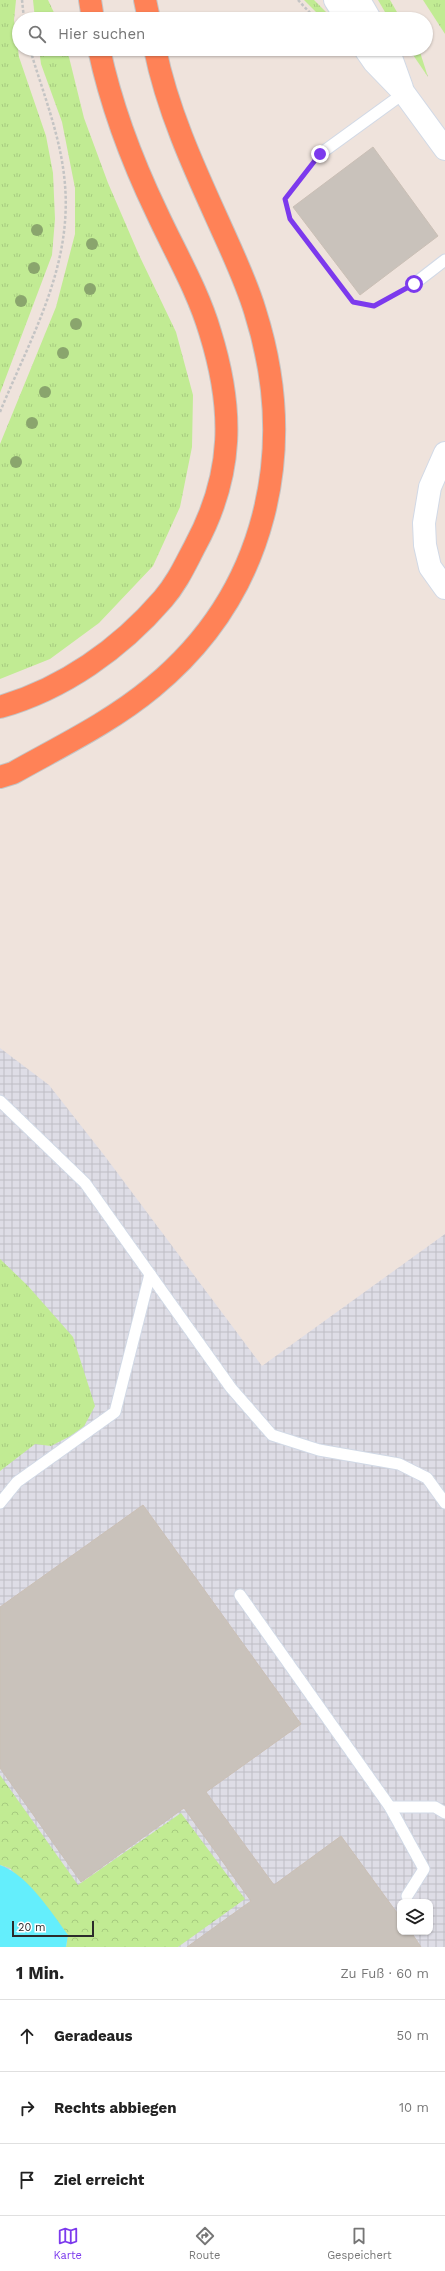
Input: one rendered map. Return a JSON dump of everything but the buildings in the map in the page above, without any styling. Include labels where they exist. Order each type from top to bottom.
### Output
[{"type":"highway","points":[[145,0],[148,12]]},
{"type":"highway","points":[[0,707],[20,701],[80,672],[117,645],[150,614],[176,584],[210,520],[220,485],[227,446],[226,407],[220,369],[210,330],[192,286],[156,211],[122,131],[101,56]]},
{"type":"highway","points":[[0,777],[13,773],[108,720],[152,688],[185,659],[217,619],[237,585],[256,544],[268,500],[275,452],[274,411],[268,361],[255,311],[239,269],[202,186],[174,113],[157,56]]},
{"type":"street","points":[[335,0],[343,12]]},
{"type":"street","points":[[359,0],[366,12]]},
{"type":"street","points":[[370,56],[404,93],[445,149]]},
{"type":"street","points":[[391,56],[404,93]]},
{"type":"street","points":[[445,453],[430,487],[424,523],[425,545],[430,567],[445,588]]},
{"type":"lane","points":[[320,154],[404,93]]},
{"type":"lane","points":[[414,284],[445,260]]},
{"type":"lane","points":[[0,1101],[85,1183],[231,1388],[272,1435],[319,1450],[399,1464],[427,1478],[445,1503]]},
{"type":"lane","points":[[0,1503],[17,1482],[115,1412],[150,1274]]},
{"type":"lane","points":[[240,1595],[390,1807],[424,1869],[407,1896]]},
{"type":"lane","points":[[390,1807],[435,1807],[445,1813]]},
{"type":"path","points":[[22,0],[23,12]]},
{"type":"path","points":[[298,0],[309,12]]},
{"type":"path","points":[[0,412],[45,310],[59,268],[64,229],[64,175],[55,129],[32,56]]},
{"type":"path","points":[[320,154],[285,199],[290,219],[353,302],[374,306],[414,284]]},
{"type":"shaded area","points":[[0,1048],[49,1085],[104,1155],[262,1366],[445,1234],[445,1947],[0,1947]]},
{"type":"green space","points":[[0,0],[16,0],[15,12],[12,12],[12,56],[19,56],[46,136],[53,173],[55,219],[52,255],[0,393]]},
{"type":"green space","points":[[33,0],[48,0],[54,12],[34,12]]},
{"type":"green space","points":[[304,0],[314,0],[326,12],[316,12]]},
{"type":"green space","points":[[378,0],[390,0],[397,12],[385,12]]},
{"type":"green space","points":[[423,0],[445,0],[445,34],[433,15],[433,12],[431,12]]},
{"type":"green space","points":[[40,56],[69,56],[84,118],[108,183],[139,255],[176,332],[193,395],[192,447],[180,507],[153,566],[99,623],[50,659],[0,679],[0,444],[56,307],[75,234],[75,188],[62,122],[41,64]]},
{"type":"green space","points":[[414,56],[421,56],[428,77]]},
{"type":"green space","points":[[0,1259],[28,1286],[73,1337],[95,1406],[82,1430],[51,1446],[35,1444],[0,1471]]},
{"type":"green space","points":[[0,1775],[78,1885],[181,1813],[245,1899],[178,1947],[66,1947],[68,1935],[10,1868],[0,1865]]},
{"type":"water","points":[[0,1865],[20,1877],[38,1895],[68,1935],[66,1947],[0,1947]]},
{"type":"route","points":[[320,154],[285,199],[290,219],[353,302],[374,306],[414,284]]}]
